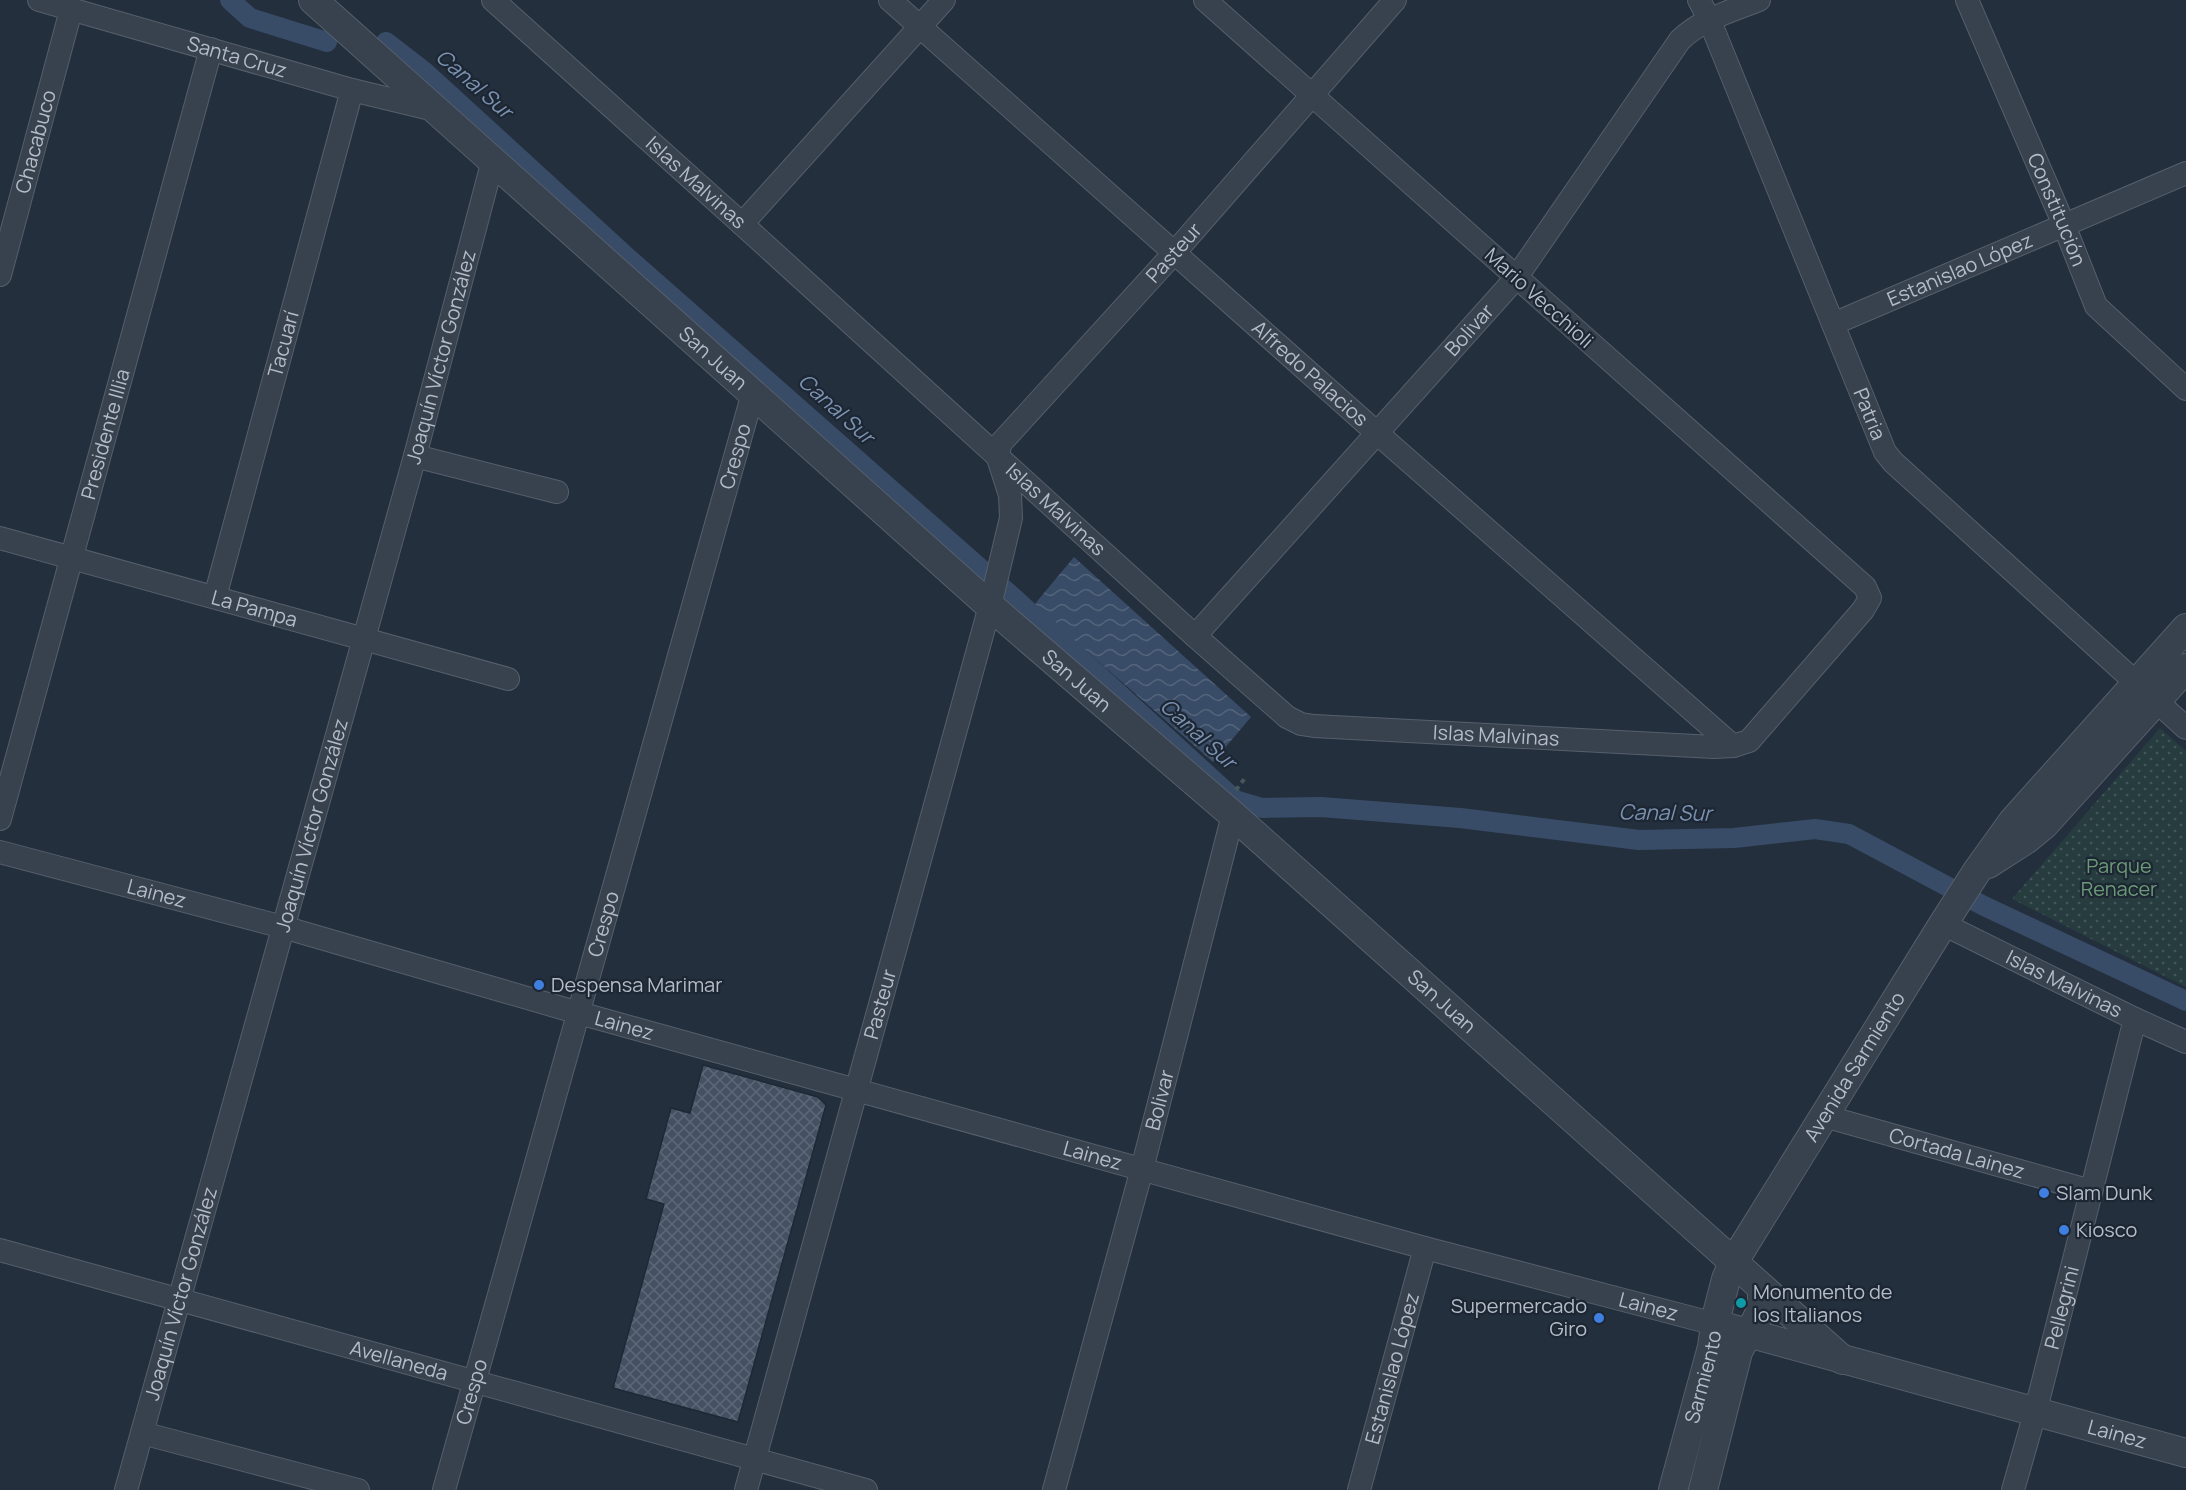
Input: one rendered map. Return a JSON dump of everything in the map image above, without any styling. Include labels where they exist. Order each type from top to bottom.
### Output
[{"type":"street","name":"Santa Cruz","points":[[39,0],[352,90],[435,110]]},
{"type":"street","name":"San Juan","points":[[313,0],[990,606],[1233,815],[1843,1360]]},
{"type":"street","name":"Islas Malvinas","points":[[493,0],[1194,636],[1287,717],[1301,724],[1733,746]]},
{"type":"street","name":"Alfredo Palacios","points":[[890,0],[1733,746]]},
{"type":"street","points":[[742,224],[944,0]]},
{"type":"street","name":"Mario Vecchioli","points":[[1205,0],[1865,587],[1870,598],[1863,610],[1749,741],[1733,746]]},
{"type":"street","name":"Pasteur","points":[[746,1490],[990,606],[1009,526],[1010,495],[998,458],[1000,444],[1175,252],[1395,0]]},
{"type":"street","name":"Bolivar","points":[[1194,636],[1516,278],[1680,40],[1692,29],[1704,10],[1759,0]]},
{"type":"street","name":"Constitución","points":[[1967,0],[2064,225],[2096,306],[2186,389]]},
{"type":"street","name":"Chacabuco","points":[[0,275],[71,10]]},
{"type":"street","name":"Patria","points":[[1704,10],[1885,452],[1893,462],[2186,728]]},
{"type":"street","name":"Presidente Illia","points":[[0,819],[212,49]]},
{"type":"street","name":"Tacuarí","points":[[215,597],[352,90]]},
{"type":"street","name":"Joaquín Víctor González","points":[[126,1490],[415,456],[493,160]]},
{"type":"street","name":"Estanislao López","points":[[1833,324],[2186,173]]},
{"type":"street","name":"Crespo","points":[[444,1490],[753,393]]},
{"type":"street","points":[[415,456],[557,492]]},
{"type":"street","points":[[1009,526],[1023,507],[1048,503]]},
{"type":"street","name":"La Pampa","points":[[0,538],[508,679]]},
{"type":"street","name":"Avenida Sarmiento","points":[[2146,693],[2186,628]]},
{"type":"street","name":"Avenida Sarmiento","points":[[1733,1263],[1946,919],[2013,821],[2146,693],[2186,668]]},
{"type":"street","name":"Bolivar","points":[[1054,1490],[1142,1169],[1233,815]]},
{"type":"street","name":"Lainez","points":[[0,852],[283,927],[579,1013],[1425,1248],[1715,1324],[2186,1453]]},
{"type":"street","name":"Islas Malvinas","points":[[1946,919],[2135,1019],[2186,1042]]},
{"type":"street","name":"Pellegrini","points":[[2013,1490],[2035,1413],[2135,1019]]},
{"type":"street","name":"Cortada Lainez","points":[[1824,1116],[2091,1191]]},
{"type":"street","name":"Estanislao López","points":[[1359,1490],[1425,1248]]},
{"type":"street","name":"Avellaneda","points":[[0,1250],[866,1490]]},
{"type":"street","name":"Sarmiento","points":[[1673,1490],[1712,1347],[1726,1279],[1733,1263]]},
{"type":"street","name":"Sarmiento","points":[[1703,1490],[1738,1352],[1763,1305],[1761,1288]]},
{"type":"street","points":[[142,1433],[358,1490]]},
{"type":"green space","name":"Parque Renacer","points":[[2160,728],[2186,751],[2186,987],[2012,899]]},
{"type":"water","points":[[1074,557],[1251,717],[1213,762],[1034,605]]},
{"type":"building","points":[[703,1065],[818,1097],[826,1105],[738,1422],[613,1388],[664,1204],[646,1199],[671,1108],[690,1113]]},
{"type":"waterway","name":"Canal Sur","points":[[230,0],[250,18],[327,42]]},
{"type":"waterway","name":"Canal Sur","points":[[386,42],[426,73],[628,258],[1015,599],[1235,800],[1262,808],[1321,807],[1460,818],[1639,840],[1734,838],[1815,829],[1849,834],[1984,906],[2186,1001]]},
{"type":"place","name":"Despensa Marimar","points":[[539,985]]},
{"type":"place","name":"Slam Dunk","points":[[2044,1193]]},
{"type":"place","name":"Kiosco","points":[[2064,1230]]},
{"type":"place","name":"Monumento de los Italianos","points":[[1741,1303]]},
{"type":"place","name":"Supermercado Giro","points":[[1599,1318]]}]
